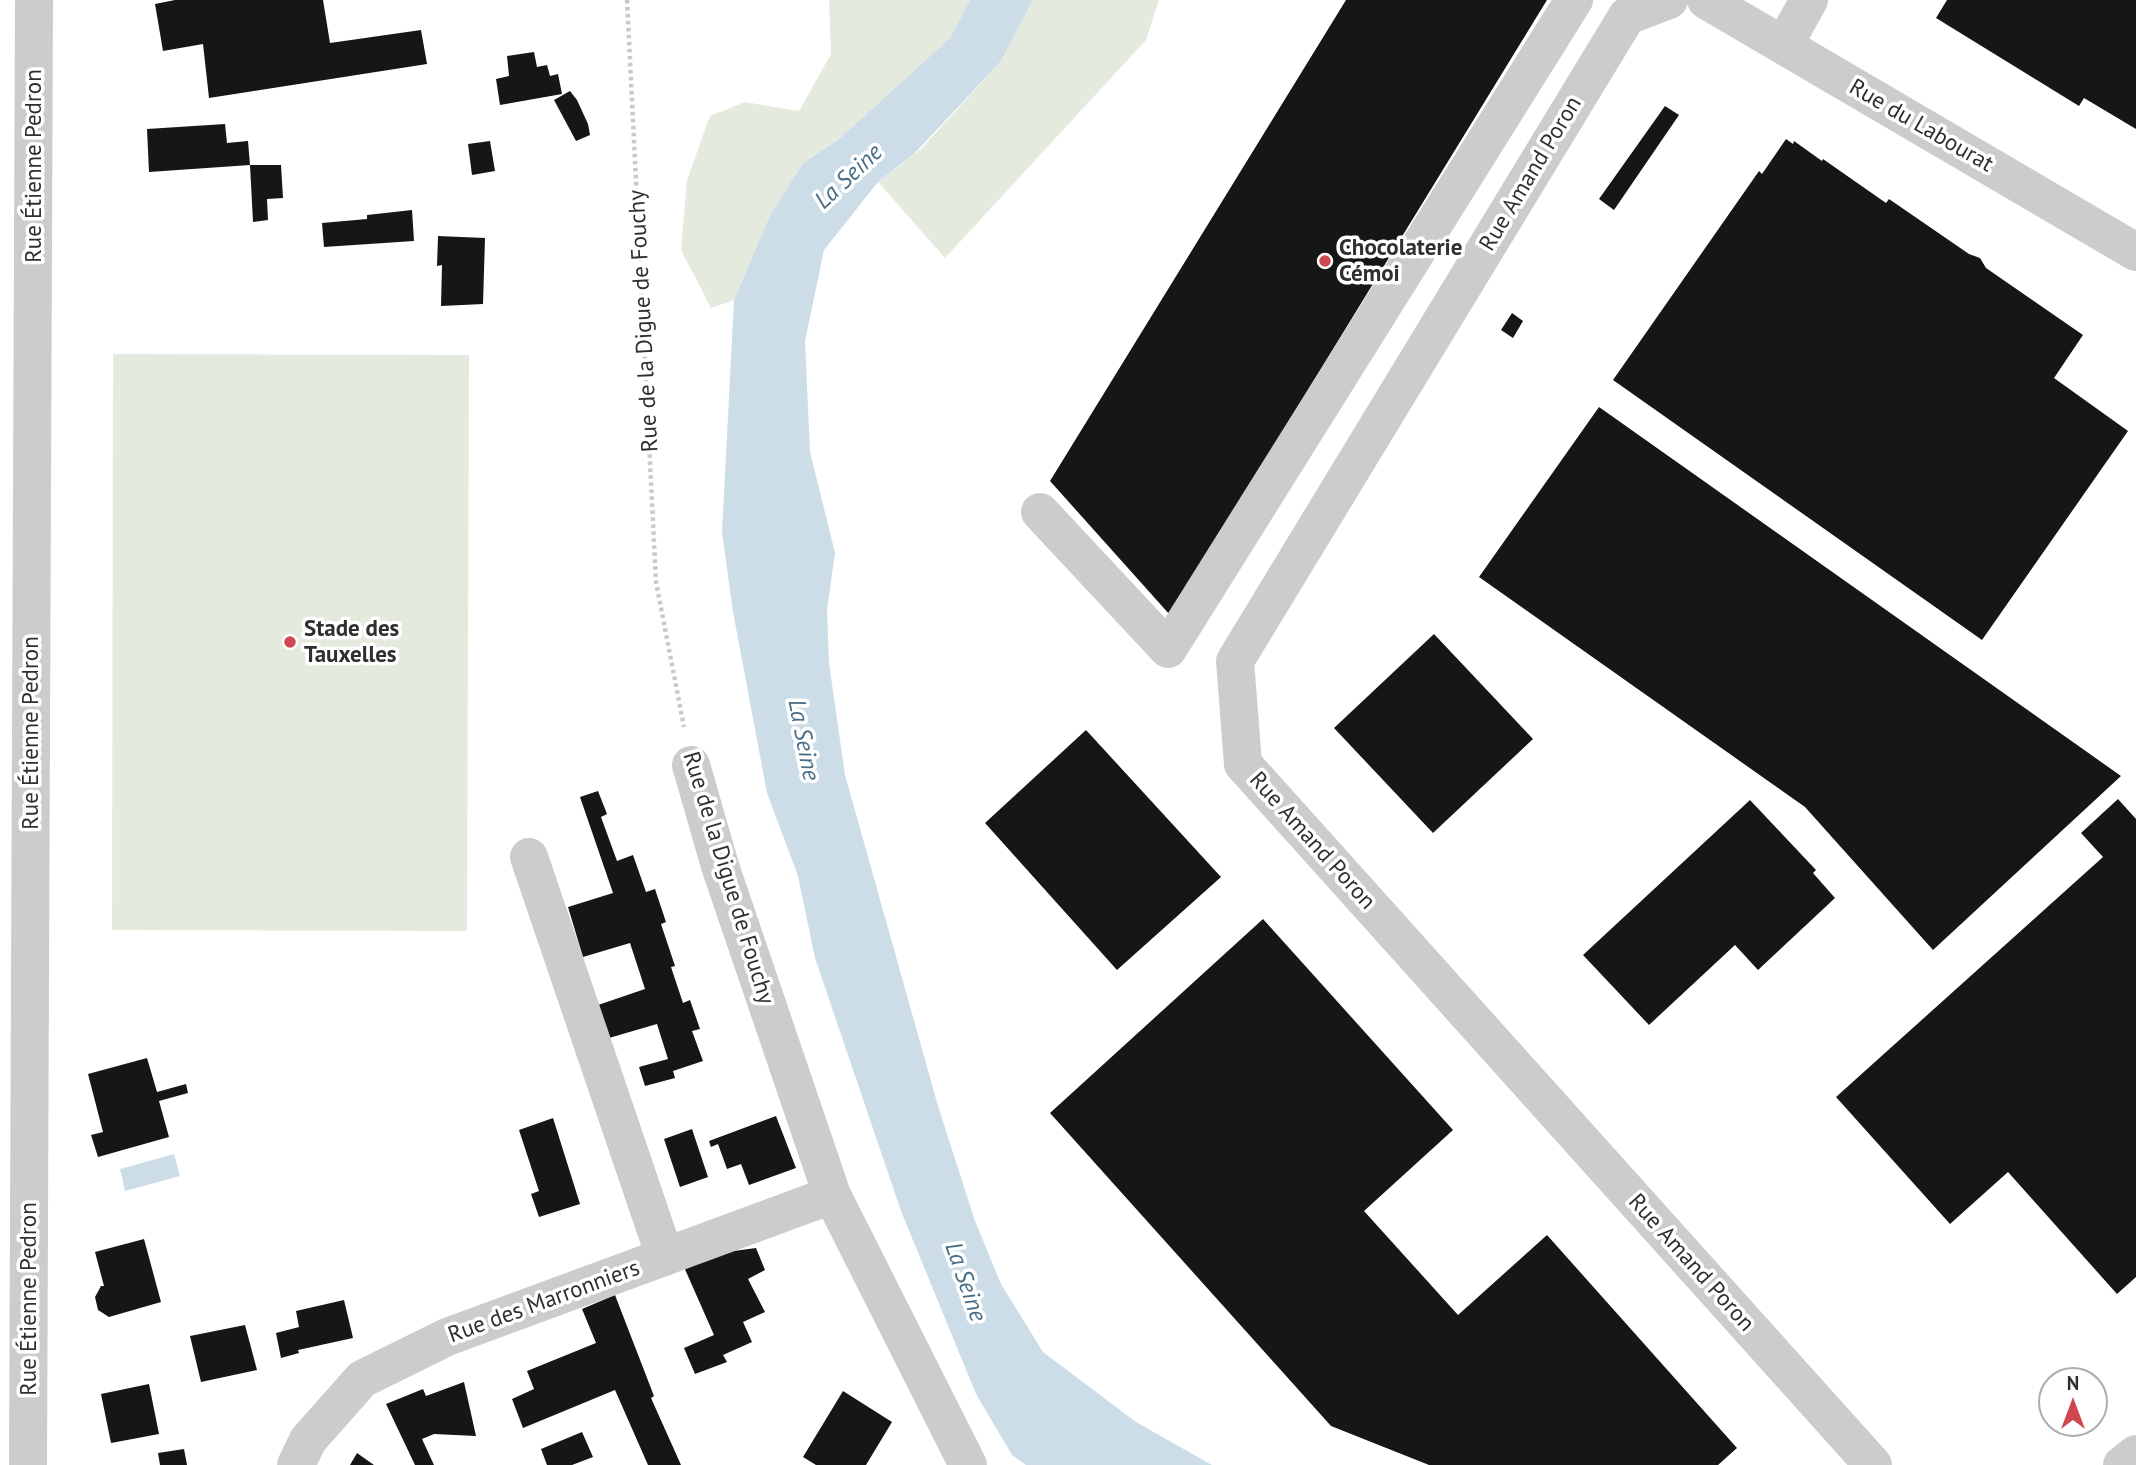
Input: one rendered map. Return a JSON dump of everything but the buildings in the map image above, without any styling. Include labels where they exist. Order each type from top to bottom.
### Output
[{"type":"street","name":"Rue Étienne Pedron","points":[[28,1465],[14,1428],[14,1310],[34,0]]},
{"type":"street","points":[[1040,512],[1168,649],[1574,0]]},
{"type":"street","name":"Rue Amand Poron","points":[[1670,0],[1627,16],[1235,661],[1243,764],[1873,1465]]},
{"type":"street","name":"Rue du Labourat","points":[[1706,0],[2136,252]]},
{"type":"street","points":[[1784,45],[1809,0]]},
{"type":"street","name":"Rue de la Digue de Fouchy","points":[[691,765],[720,866],[832,1195],[968,1465]]},
{"type":"street","points":[[529,857],[665,1257]]},
{"type":"street","name":"Rue des Marronniers","points":[[296,1465],[308,1440],[362,1379],[447,1337],[832,1195]]},
{"type":"street","points":[[2122,1465],[2136,1454]]},
{"type":"path","name":"Rue de la Digue de Fouchy","points":[[627,0],[656,582],[691,765]]},
{"type":"shaded area","points":[[829,0],[970,0],[950,38],[839,139],[803,163],[770,215],[734,300],[711,308],[681,250],[687,180],[710,116],[745,102],[799,111],[831,54]]},
{"type":"shaded area","points":[[1033,0],[1159,0],[1146,40],[945,258],[878,182],[921,149],[1001,61]]},
{"type":"shaded area","name":"Stade des Tauxelles","points":[[113,354],[469,355],[467,931],[112,930]]},
{"type":"water","name":"La Seine","points":[[970,0],[1033,0],[1001,61],[915,153],[878,182],[824,250],[805,341],[810,452],[835,553],[827,610],[829,663],[845,775],[938,1106],[975,1221],[1001,1284],[1043,1352],[1136,1422],[1212,1465],[1026,1465],[1012,1455],[976,1394],[901,1211],[815,958],[798,876],[767,793],[733,612],[722,532],[734,300],[770,215],[803,163],[839,139],[950,38]]},
{"type":"water","points":[[174,1154],[180,1176],[125,1191],[120,1169]]},
{"type":"place","name":"Chocolaterie Cémoi","points":[[1325,261]]},
{"type":"place","name":"Stade des Tauxelles","points":[[290,642]]}]
